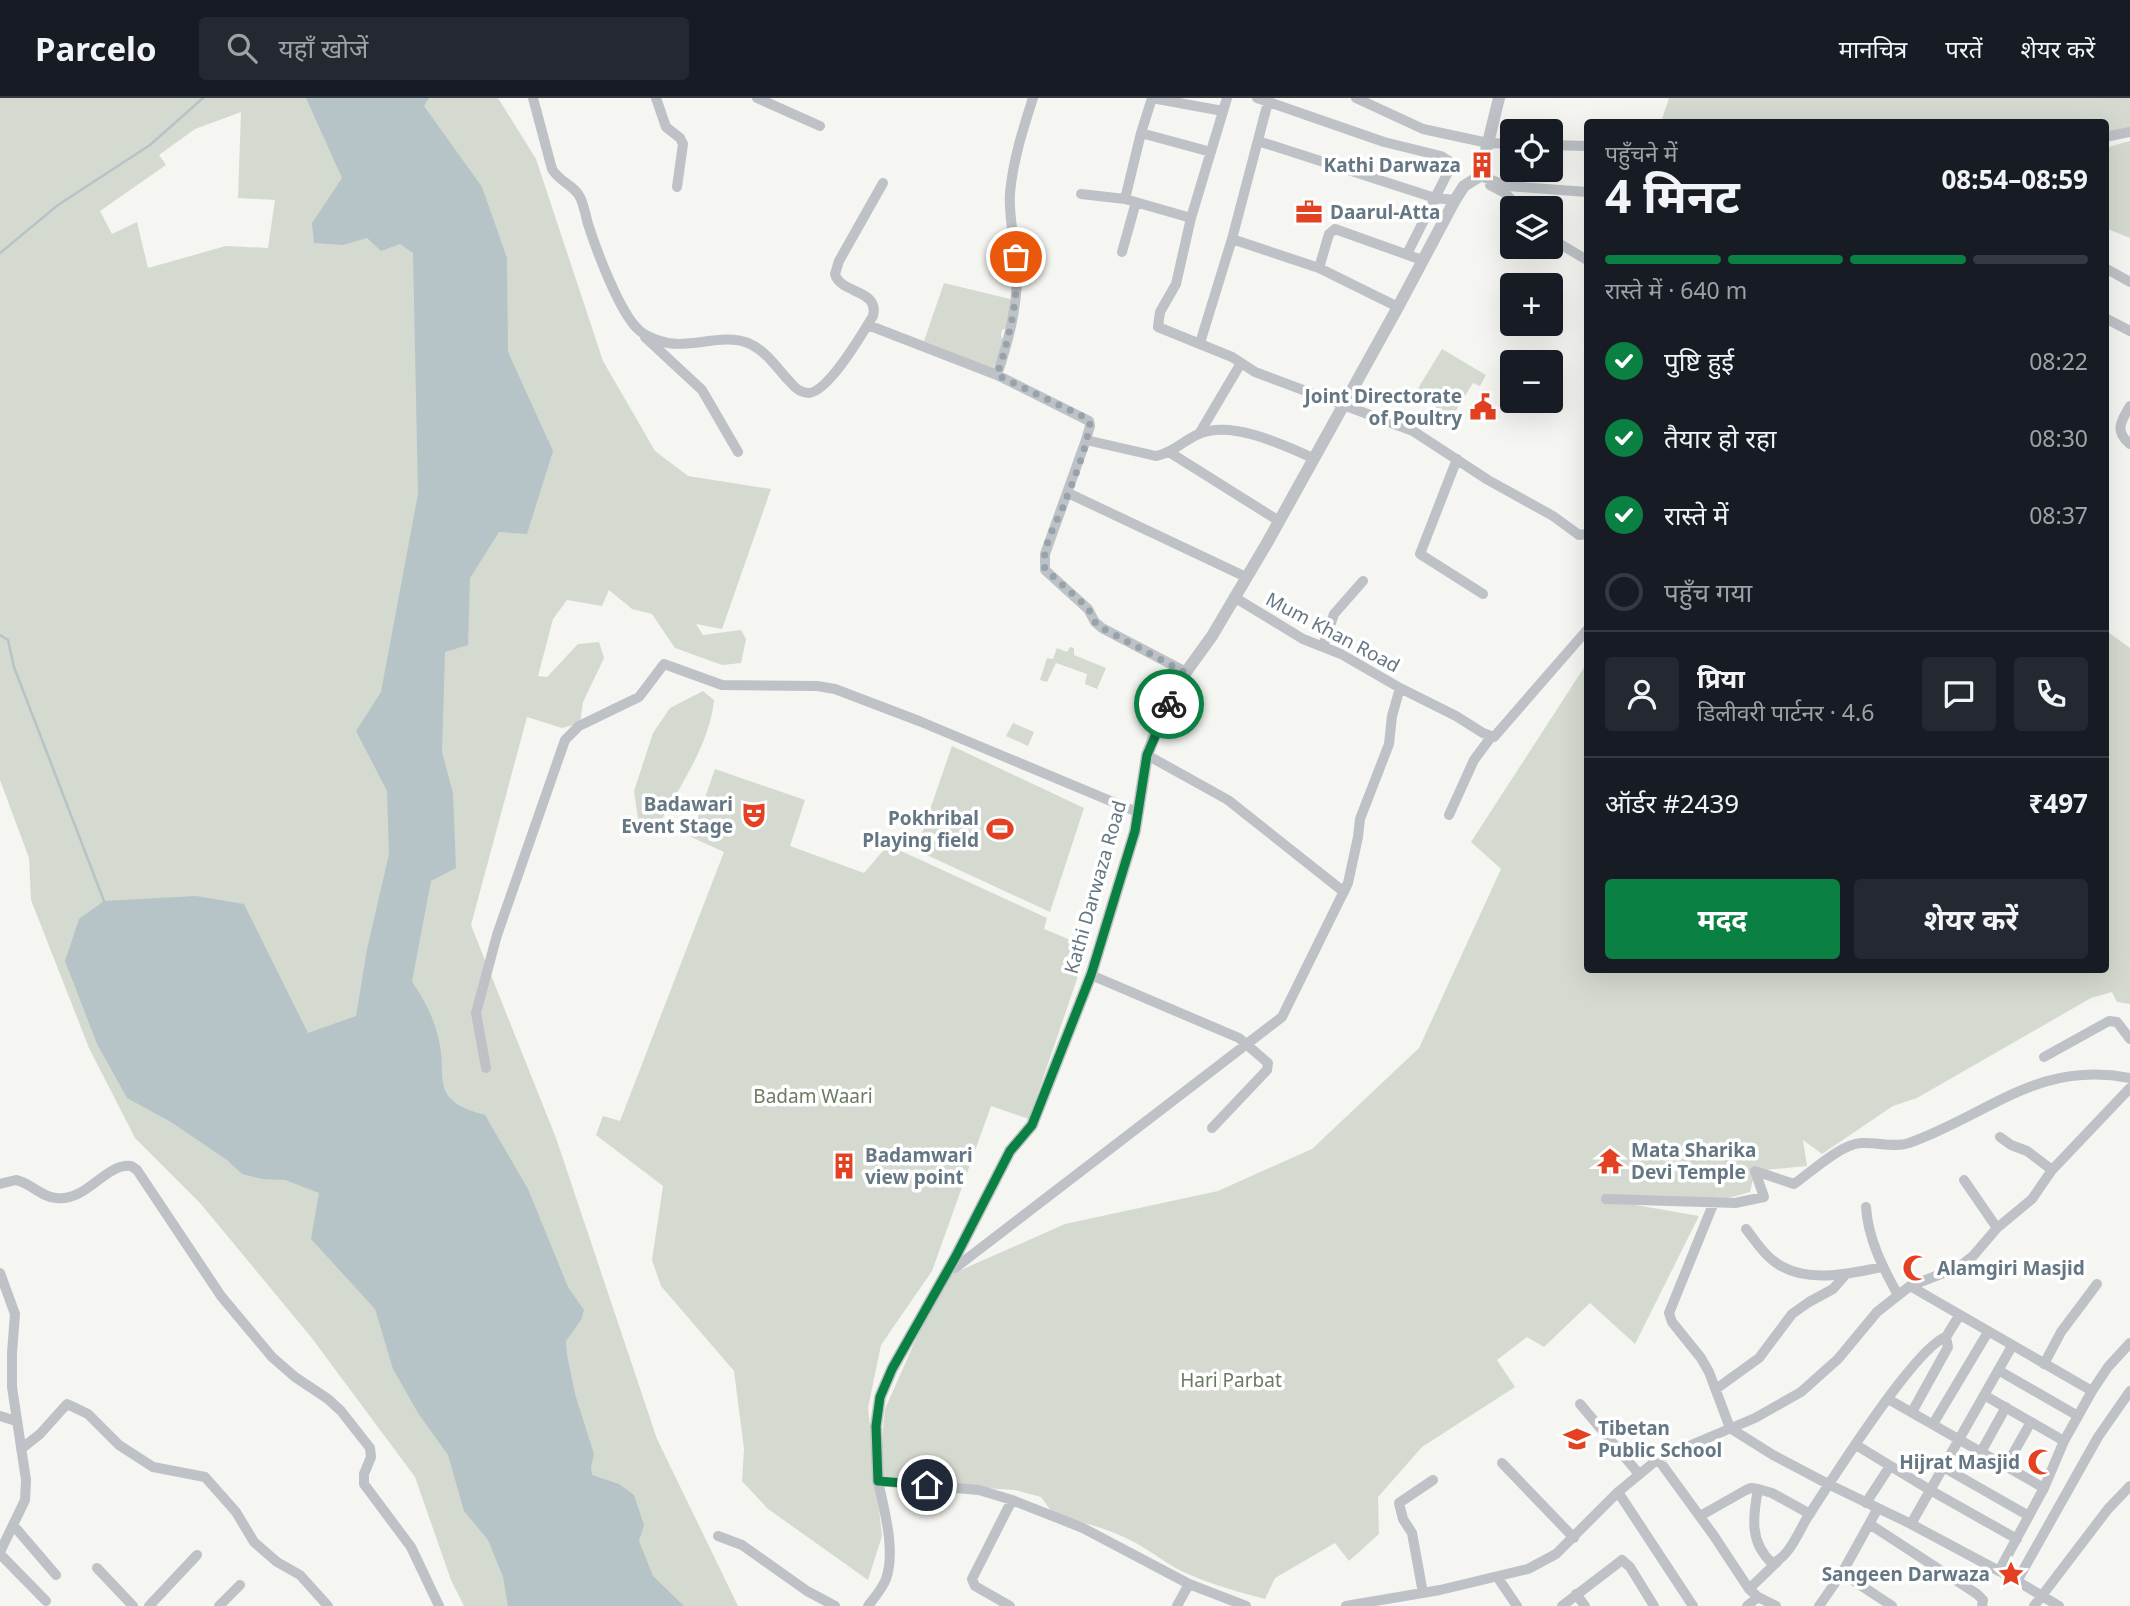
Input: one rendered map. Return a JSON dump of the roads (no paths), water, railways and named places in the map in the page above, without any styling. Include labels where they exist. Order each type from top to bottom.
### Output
[{"type":"street","points":[[533,98],[552,169],[556,176],[573,187],[582,200],[600,260],[625,312],[641,332],[702,390],[738,452]]},
{"type":"street","points":[[656,98],[666,127],[680,138],[683,144],[677,187]]},
{"type":"street","points":[[757,98],[820,125]]},
{"type":"street","points":[[997,375],[1016,309],[1017,274],[1009,205],[1011,182],[1019,142],[1033,98]]},
{"type":"street","points":[[1125,199],[1152,98],[1223,111]]},
{"type":"street","points":[[1227,98],[1191,218],[1176,284],[1160,312],[1157,325],[1232,357],[1255,372],[1413,431],[1488,480],[1553,516],[1579,535],[1584,534]]},
{"type":"street","points":[[1257,98],[1384,142],[1441,156],[1449,161],[1435,198],[1407,254]]},
{"type":"street","points":[[1356,98],[1423,130],[1487,149],[1500,146]]},
{"type":"street","points":[[1487,149],[1499,98]]},
{"type":"street","points":[[1200,343],[1232,239],[1268,102]]},
{"type":"street","points":[[2109,136],[2130,132]]},
{"type":"street","points":[[1141,134],[1210,152]]},
{"type":"street","points":[[1258,141],[1435,198],[1455,200]]},
{"type":"street","points":[[1563,145],[1584,146]]},
{"type":"street","points":[[1479,175],[1508,186],[1584,192]]},
{"type":"street","points":[[1479,175],[1508,196]]},
{"type":"street","name":"Kathi Darwaza Road","points":[[868,1606],[880,1591],[888,1572],[888,1529],[878,1481],[876,1426],[880,1397],[892,1369],[956,1256],[1010,1151],[1032,1125],[1091,975],[1135,831],[1147,755],[1163,715],[1279,521],[1455,200],[1464,186],[1479,175]]},
{"type":"street","points":[[641,332],[668,343],[736,340],[748,343],[769,357],[796,389],[810,393],[828,379],[868,325],[874,312],[872,302],[839,282],[835,274],[839,261],[883,183]]},
{"type":"street","points":[[1081,194],[1125,199],[1191,218]]},
{"type":"street","points":[[1122,252],[1136,202]]},
{"type":"street","points":[[1319,268],[1329,234],[1335,229],[1422,260]]},
{"type":"street","points":[[1232,239],[1319,268],[1398,307]]},
{"type":"street","points":[[1563,246],[1584,258]]},
{"type":"street","points":[[2109,270],[2130,282]]},
{"type":"street","points":[[2109,320],[2130,331]]},
{"type":"street","points":[[868,325],[997,375],[1086,418],[1090,426],[1045,554],[1045,569],[1088,608],[1095,622],[1102,628],[1186,673]]},
{"type":"street","points":[[1199,434],[1241,363]]},
{"type":"street","points":[[2130,406],[2119,429],[2130,444]]},
{"type":"street","points":[[1086,440],[1156,456],[1211,430],[1246,433],[1313,458]]},
{"type":"street","points":[[1169,452],[1279,521]]},
{"type":"street","points":[[1457,459],[1420,554],[1483,594]]},
{"type":"street","points":[[1068,493],[1246,577]]},
{"type":"street","points":[[1323,646],[1335,614],[1363,581]]},
{"type":"street","name":"Mum Khan Road","points":[[955,1268],[1282,1017],[1344,892],[1354,858],[1359,825],[1389,744],[1392,716],[1400,688],[1323,646],[1303,639],[1234,597]]},
{"type":"street","points":[[1449,816],[1474,760],[1491,737],[1497,735],[1584,634]]},
{"type":"street","points":[[486,1068],[476,1013],[497,935],[565,740],[579,726],[639,697],[664,664],[722,685],[817,686],[835,689],[919,721],[1137,813]]},
{"type":"street","points":[[1400,688],[1491,737]]},
{"type":"street","points":[[1147,755],[1228,800],[1344,892]]},
{"type":"street","points":[[1091,975],[1239,1038],[1269,1066],[1212,1128]]},
{"type":"street","points":[[2044,1057],[2109,1021],[2116,1022],[2130,1039]]},
{"type":"street","points":[[1606,1199],[1735,1203],[1764,1197],[1755,1171],[1794,1184],[1844,1148],[1859,1143],[1905,1144],[2055,1077],[2106,1073],[2130,1078]]},
{"type":"street","points":[[1346,1606],[1386,1602],[1528,1569],[1556,1554],[1618,1493],[1658,1459],[1755,1418],[1801,1392],[1838,1359],[1877,1312],[1898,1295],[1910,1286],[1959,1267],[1973,1256],[1997,1228],[2032,1199],[2052,1170],[2130,1087]]},
{"type":"street","points":[[2000,1137],[2026,1151],[2052,1170]]},
{"type":"street","points":[[0,1184],[23,1181],[48,1197],[68,1198],[78,1195],[126,1165],[137,1170],[220,1296],[288,1372],[341,1410],[370,1448],[371,1457],[364,1474],[364,1484],[411,1547],[439,1606]]},
{"type":"street","points":[[1964,1180],[1997,1228]]},
{"type":"street","points":[[1714,1202],[1669,1312],[1672,1322],[1701,1358],[1730,1428],[1773,1455],[1999,1571],[2092,1391],[2108,1367],[2130,1343]]},
{"type":"street","points":[[1866,1207],[1882,1267],[1898,1295]]},
{"type":"street","points":[[1746,1229],[1769,1258],[1798,1272],[1846,1274],[1882,1267]]},
{"type":"street","points":[[0,1273],[15,1314],[12,1364],[16,1421],[26,1480],[25,1500],[1,1549],[46,1601]]},
{"type":"street","points":[[1716,1389],[1768,1350],[1792,1314],[1833,1289],[1846,1274]]},
{"type":"street","points":[[2044,1364],[2061,1332],[2097,1284]]},
{"type":"street","points":[[1910,1286],[2092,1391]]},
{"type":"street","points":[[1749,1589],[1779,1561],[1828,1484],[1919,1357],[1946,1337],[1959,1316]]},
{"type":"street","points":[[1933,1424],[1988,1332]]},
{"type":"street","points":[[1912,1412],[1948,1347],[1946,1337]]},
{"type":"street","points":[[1911,1524],[2012,1346]]},
{"type":"street","points":[[1998,1370],[2078,1416]]},
{"type":"street","points":[[2059,1606],[2017,1581],[2098,1437],[2130,1391]]},
{"type":"street","points":[[1984,1395],[2064,1441]]},
{"type":"street","points":[[1888,1399],[2044,1488]]},
{"type":"street","points":[[21,1449],[40,1434],[67,1404],[89,1414],[119,1445],[153,1467],[205,1477],[236,1512],[254,1542],[277,1562],[300,1575],[328,1606]]},
{"type":"street","points":[[1580,1404],[1639,1474]]},
{"type":"street","points":[[1981,1452],[2006,1407]]},
{"type":"street","points":[[0,1416],[16,1421]]},
{"type":"street","points":[[2006,1466],[2031,1422]]},
{"type":"street","points":[[1856,1445],[2017,1539]]},
{"type":"street","points":[[1658,1459],[1749,1589],[1776,1606]]},
{"type":"street","points":[[1502,1463],[1574,1538]]},
{"type":"street","points":[[1866,1503],[1890,1466]]},
{"type":"street","points":[[1942,1467],[2029,1516]]},
{"type":"street","points":[[1423,1593],[1412,1533],[1403,1519],[1399,1503],[1433,1480]]},
{"type":"street","points":[[878,1481],[979,1490],[1012,1500],[1083,1528],[1189,1584],[1246,1606]]},
{"type":"street","points":[[2034,1606],[2108,1509],[2130,1486]]},
{"type":"street","points":[[1700,1516],[1746,1490],[1758,1489],[1772,1493],[1810,1514]]},
{"type":"street","points":[[1758,1489],[1753,1515],[1757,1542],[1772,1563],[1779,1561]]},
{"type":"street","points":[[1618,1493],[1693,1606]]},
{"type":"street","points":[[1010,1606],[975,1586],[972,1579],[1012,1500]]},
{"type":"street","points":[[1819,1606],[1829,1602],[1878,1508]]},
{"type":"street","points":[[1871,1525],[1977,1594],[1983,1600],[1982,1606]]},
{"type":"street","points":[[14,1526],[56,1575]]},
{"type":"street","points":[[718,1536],[742,1545],[807,1591],[835,1606]]},
{"type":"street","points":[[149,1606],[197,1555]]},
{"type":"street","points":[[1562,1606],[1622,1560],[1628,1563],[1654,1606]]},
{"type":"street","points":[[97,1568],[133,1606]]},
{"type":"street","points":[[1842,1573],[1884,1604]]},
{"type":"street","points":[[1497,1578],[1517,1606]]},
{"type":"street","points":[[1177,1606],[1189,1584]]},
{"type":"street","points":[[219,1606],[240,1585]]},
{"type":"street","points":[[1576,1594],[1585,1606]]},
{"type":"street","points":[[1747,1606],[1758,1597]]},
{"type":"waterway","points":[[0,253],[58,205],[150,145],[203,98]]},
{"type":"waterway","points":[[0,635],[8,640],[14,667],[104,901]]},
{"type":"tunnel","points":[[1999,1571],[2017,1581]]},
{"type":"place","name":"Kathi Darwaza","points":[[1482,165]]},
{"type":"place","name":"Daarul-Atta","points":[[1309,212]]},
{"type":"place","name":"Joint Directorate of Poultry","points":[[1483,407]]},
{"type":"place","name":"Badawari Event Stage","points":[[754,815]]},
{"type":"place","name":"Pokhribal Playing field","points":[[1000,829]]},
{"type":"place","name":"Mata Sharika Devi Temple","points":[[1610,1161]]},
{"type":"place","name":"Badamwari view point","points":[[844,1166]]},
{"type":"place","name":"Alamgiri Masjid","points":[[1916,1268]]},
{"type":"place","name":"Tibetan Public School","points":[[1577,1439]]},
{"type":"place","name":"Hijrat Masjid","points":[[2041,1462]]},
{"type":"place","name":"Sangeen Darwaza","points":[[2011,1574]]},
{"type":"park label","name":"Badam Waari","points":[[813,1096]]},
{"type":"park label","name":"Hari Parbat","points":[[1231,1380]]}]
